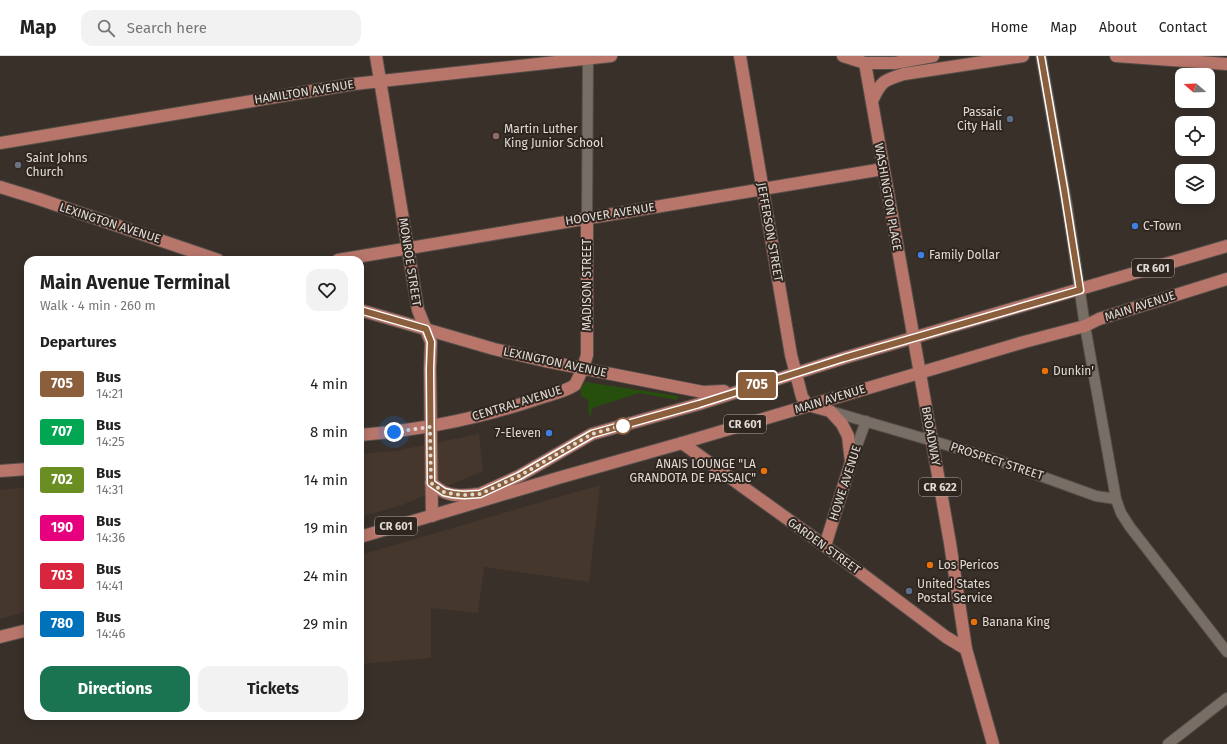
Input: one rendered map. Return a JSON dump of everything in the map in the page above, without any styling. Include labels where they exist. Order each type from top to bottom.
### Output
[{"type":"main road","name":"MONROE STREET","points":[[376,56],[418,310],[431,342],[430,427],[432,516]]},
{"type":"main road","name":"HAMILTON AVENUE","points":[[0,143],[380,80],[588,57],[611,56]]},
{"type":"main road","name":"JEFFERSON STREET","points":[[740,56],[795,374],[802,398],[808,405]]},
{"type":"main road","points":[[843,56],[894,63],[933,56]]},
{"type":"main road","points":[[872,101],[878,86],[897,76],[1023,56]]},
{"type":"main road","points":[[1116,56],[1227,64]]},
{"type":"main road","name":"WASHINGTON PLACE","points":[[865,60],[913,339]]},
{"type":"main road","name":"HOOVER AVENUE","points":[[361,256],[883,169]]},
{"type":"main road","name":"LEXINGTON AVENUE","points":[[0,187],[206,256]]},
{"type":"main road","name":"MADISON STREET","points":[[577,381],[587,355],[587,218]]},
{"type":"main road","name":"MAIN AVENUE","points":[[432,516],[457,503],[519,476],[592,434],[699,404],[753,386],[1227,246]]},
{"type":"main road","name":"MAIN AVENUE","points":[[364,536],[919,372],[1085,326],[1099,319],[1227,279]]},
{"type":"main road","name":"LEXINGTON AVENUE","points":[[364,312],[494,349],[704,392],[718,392],[753,386]]},
{"type":"main road","name":"BROADWAY","points":[[913,339],[950,543],[966,649],[993,744]]},
{"type":"main road","name":"CENTRAL AVENUE","points":[[364,435],[430,427],[497,412],[573,387],[577,381]]},
{"type":"main road","name":"PROSPECT STREET","points":[[808,405],[830,411]]},
{"type":"main road","points":[[830,411],[842,424],[848,436],[851,462]]},
{"type":"main road","name":"GARDEN STREET","points":[[682,443],[825,546],[946,636],[966,649]]},
{"type":"main road","name":"HOWE AVENUE","points":[[825,546],[851,462]]},
{"type":"main road","points":[[0,471],[24,469]]},
{"type":"main road","points":[[431,483],[444,492],[464,495],[480,494]]},
{"type":"main road","points":[[0,637],[24,631]]},
{"type":"street","points":[[1041,56],[1064,189],[1085,326],[1116,499],[1121,513],[1130,527],[1227,652]]},
{"type":"street","name":"MADISON STREET","points":[[587,218],[588,57]]},
{"type":"street","name":"PROSPECT STREET","points":[[830,411],[991,458],[1096,496],[1116,499]]},
{"type":"street","name":"HOWE AVENUE","points":[[851,462],[866,421]]},
{"type":"street","points":[[1168,744],[1227,698]]},
{"type":"shaded area","points":[[479,434],[483,471],[402,505],[364,516],[364,454],[395,451]]},
{"type":"shaded area","points":[[600,485],[589,582],[484,567],[478,613],[431,608],[431,658],[364,664],[364,554]]},
{"type":"shaded area","points":[[24,487],[24,612],[0,619],[0,490]]},
{"type":"green space","points":[[585,382],[678,396],[677,400],[639,393],[592,408],[591,415],[589,416],[588,400],[581,396],[581,389]]},
{"type":"bus line","name":"705","points":[[364,311],[426,329],[431,342],[431,483],[444,492],[464,495],[480,494],[499,486],[592,434],[699,404],[844,358],[1080,290],[1041,56]]},
{"type":"place","name":"Passaic City Hall","points":[[1010,119]]},
{"type":"place","name":"Martin Luther King Junior School","points":[[496,136]]},
{"type":"place","name":"Saint Johns Church","points":[[18,165]]},
{"type":"place","name":"C-Town","points":[[1135,226]]},
{"type":"place","name":"Family Dollar","points":[[921,255]]},
{"type":"place","name":"Dunkin'","points":[[1045,371]]},
{"type":"place","name":"7-Eleven","points":[[549,433]]},
{"type":"place","name":"ANAIS LOUNGE \"LA GRANDOTA DE PASSAIC\"","points":[[764,471]]},
{"type":"place","name":"Los Pericos","points":[[930,565]]},
{"type":"place","name":"United States Postal Service","points":[[909,591]]},
{"type":"place","name":"Banana King","points":[[974,622]]},
{"type":"route","points":[[394,432],[430,427],[431,483],[444,492],[464,495],[480,494],[499,486],[592,434],[624,425],[623,426]]}]
